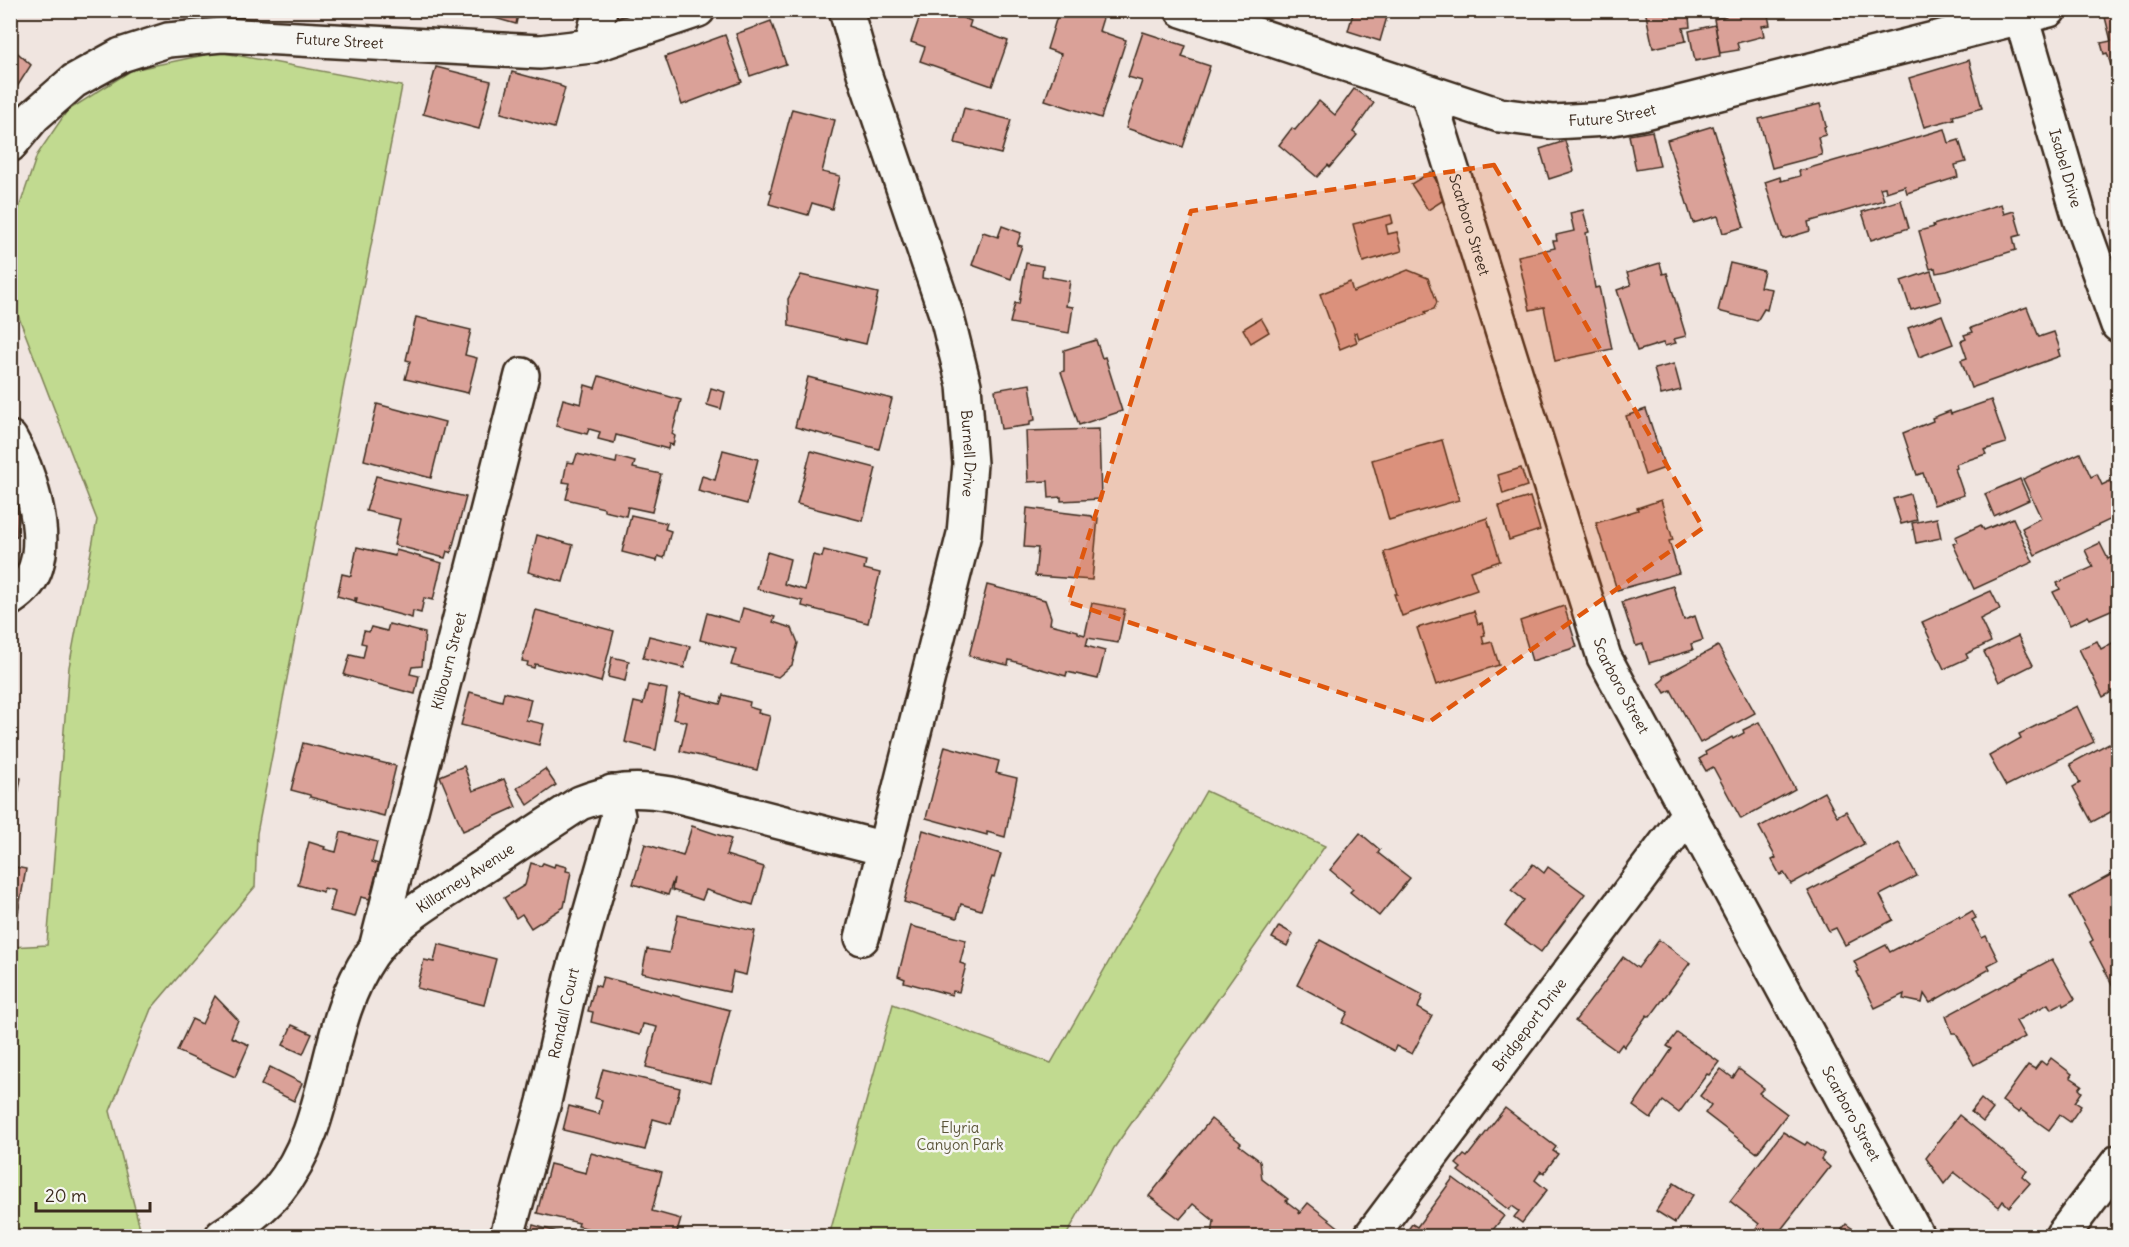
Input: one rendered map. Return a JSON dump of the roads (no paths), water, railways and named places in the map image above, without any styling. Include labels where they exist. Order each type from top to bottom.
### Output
[{"type":"street","points":[[591,46],[600,10]]},
{"type":"street","name":"Future Street","points":[[10,145],[34,116],[74,81],[121,55],[168,40],[222,35],[540,52],[591,46],[699,10]]},
{"type":"street","name":"Burnell Drive","points":[[846,10],[864,73],[947,317],[964,386],[970,464],[964,534],[862,938]]},
{"type":"street","name":"Future Street","points":[[1182,10],[1499,115],[1553,122],[1607,119],[1640,113],[2030,13]]},
{"type":"street","name":"Isabel Drive","points":[[2030,13],[2080,219],[2118,325]]},
{"type":"street","name":"Scarboro Street","points":[[1428,93],[1604,657],[1917,1236]]},
{"type":"street","name":"Kilbourn Street","points":[[376,948],[522,375]]},
{"type":"street","points":[[10,438],[18,451],[34,492],[40,537],[36,567],[23,590],[10,598]]},
{"type":"street","name":"Killarney Avenue","points":[[222,1236],[250,1219],[278,1190],[299,1158],[313,1123],[348,996],[376,948],[408,916],[580,803],[612,792],[646,789],[885,849]]},
{"type":"street","name":"Randall Court","points":[[507,1236],[544,1102],[573,973],[618,816],[612,792]]},
{"type":"street","name":"Bridgeport Drive","points":[[1371,1236],[1688,814]]},
{"type":"street","points":[[2062,1236],[2118,1162]]},
{"type":"park label","name":"Elyria Canyon Park","points":[[960,1136]]}]
